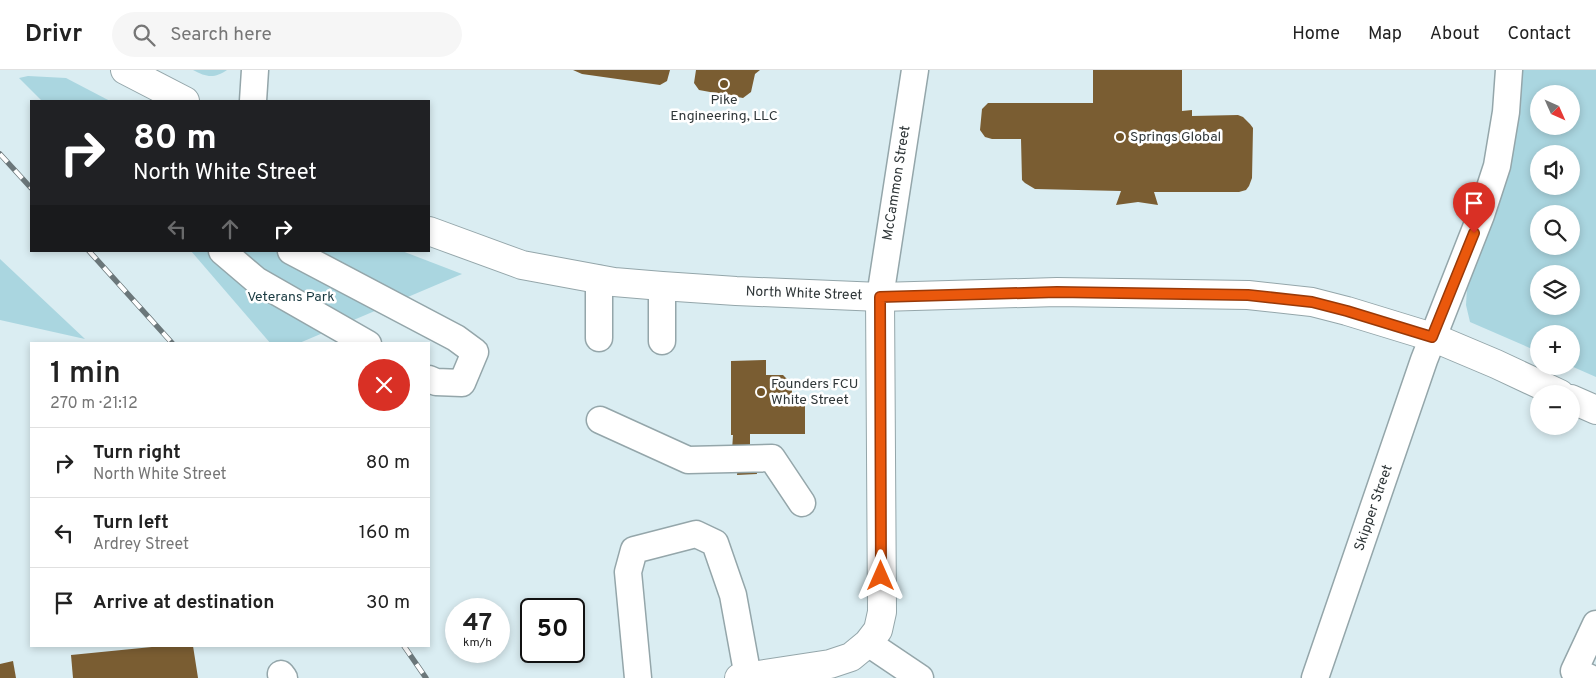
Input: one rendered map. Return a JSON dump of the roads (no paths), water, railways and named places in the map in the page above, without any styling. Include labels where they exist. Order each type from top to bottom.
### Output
[{"type":"main road","points":[[125,70],[183,100]]},
{"type":"main road","name":"North White Street","points":[[430,231],[522,265],[599,279],[662,286],[880,297],[1057,292],[1248,295],[1312,302],[1432,337],[1541,385]]},
{"type":"main road","points":[[743,677],[830,664],[851,657],[868,643],[878,630],[882,612],[880,297]]},
{"type":"main road","points":[[1580,403],[1596,410]]},
{"type":"street","points":[[253,100],[255,70]]},
{"type":"street","name":"McCammon Street","points":[[880,297],[915,70]]},
{"type":"street","name":"Skipper Street","points":[[1315,678],[1432,337],[1481,215],[1497,166],[1506,112],[1509,70]]},
{"type":"street","points":[[223,252],[256,280],[364,342]]},
{"type":"street","points":[[293,252],[456,338],[475,352],[462,383],[436,382],[430,379]]},
{"type":"street","points":[[599,279],[599,338]]},
{"type":"street","points":[[662,286],[662,341]]},
{"type":"street","points":[[600,420],[688,460],[772,458],[802,503]]},
{"type":"street","points":[[638,678],[628,572],[634,550],[696,534],[716,543],[733,595],[743,677]]},
{"type":"street","points":[[1590,678],[1574,671],[1596,624]]},
{"type":"street","points":[[868,643],[920,678]]},
{"type":"railway","points":[[0,154],[30,187]]},
{"type":"railway","points":[[90,252],[171,342]]},
{"type":"railway","points":[[405,647],[426,678]]},
{"type":"place","name":"Pike Engineering, LLC","points":[[724,84]]},
{"type":"place","name":"Springs Global","points":[[1120,137]]},
{"type":"place","name":"Founders FCU White Street","points":[[761,392]]},
{"type":"park label","name":"Veterans Park","points":[[291,297]]}]
